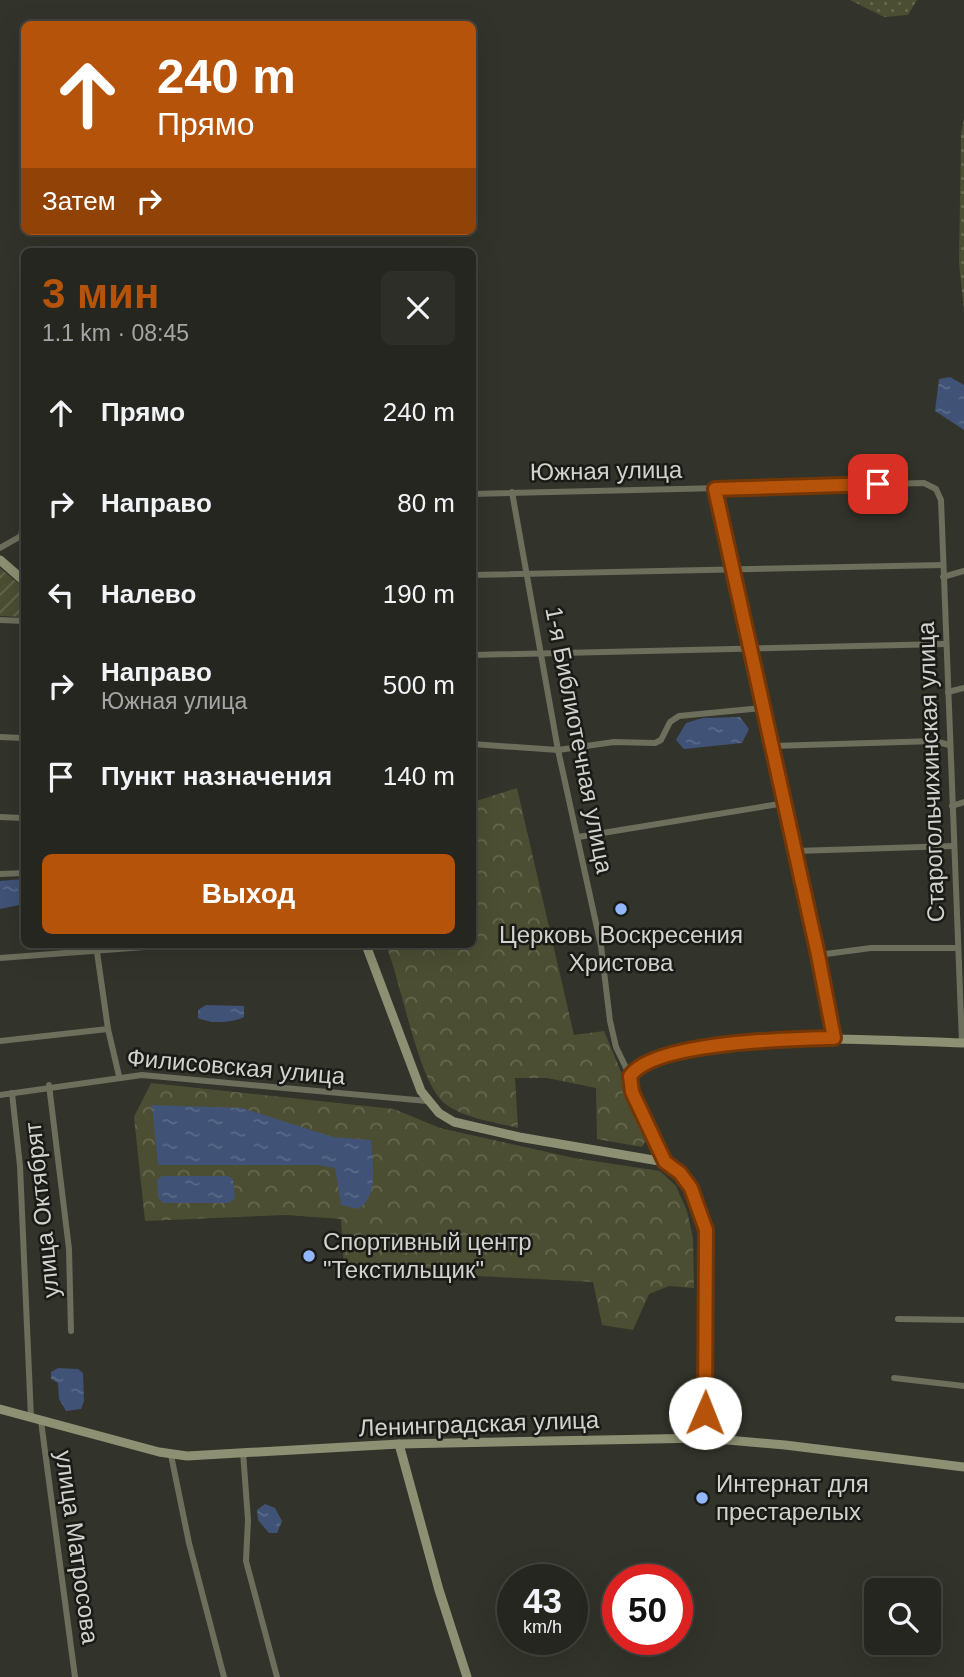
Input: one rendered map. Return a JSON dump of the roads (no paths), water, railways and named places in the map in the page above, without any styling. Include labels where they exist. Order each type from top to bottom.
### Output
[{"type":"street","name":"Южная улица","points":[[476,494],[924,483],[936,489],[941,500]]},
{"type":"street","points":[[715,489],[796,851],[834,1038]]},
{"type":"street","name":"1-я Библиотечная улица","points":[[512,492],[558,750],[602,953],[610,1021],[616,1047],[630,1076]]},
{"type":"street","name":"Старогольчихинская улица","points":[[941,500],[963,1043]]},
{"type":"street","points":[[0,548],[21,536]]},
{"type":"street","points":[[0,559],[21,579]]},
{"type":"street","points":[[476,575],[943,565]]},
{"type":"street","points":[[943,578],[964,571]]},
{"type":"street","points":[[0,621],[21,621]]},
{"type":"street","points":[[476,655],[945,644]]},
{"type":"street","points":[[948,692],[964,688]]},
{"type":"street","points":[[476,744],[558,750],[614,742],[659,743],[670,722],[678,716],[762,708]]},
{"type":"street","points":[[0,737],[21,738]]},
{"type":"street","points":[[772,746],[935,741],[949,745]]},
{"type":"street","points":[[952,806],[964,802]]},
{"type":"street","points":[[578,837],[785,803]]},
{"type":"street","points":[[0,817],[21,818]]},
{"type":"street","points":[[796,851],[953,846]]},
{"type":"street","points":[[0,874],[21,873]]},
{"type":"street","points":[[956,911],[964,912]]},
{"type":"street","points":[[0,958],[97,948],[108,1029],[120,1076]]},
{"type":"street","points":[[367,948],[427,1101],[439,1113],[454,1122],[665,1162],[680,1173],[691,1188],[706,1230],[705,1438]]},
{"type":"street","points":[[818,955],[871,948],[958,948]]},
{"type":"street","points":[[0,1041],[108,1029]]},
{"type":"street","points":[[665,1162],[632,1092],[630,1076],[642,1065],[716,1045],[747,1040],[834,1038],[963,1043]]},
{"type":"street","name":"Филисовская улица","points":[[0,1095],[48,1085],[120,1076],[173,1077],[427,1101]]},
{"type":"street","name":"улица Октябрят","points":[[48,1085],[69,1249],[71,1331]]},
{"type":"street","points":[[12,1093],[20,1178],[31,1418]]},
{"type":"street","points":[[898,1320],[964,1320]]},
{"type":"street","points":[[894,1378],[964,1386]]},
{"type":"street","name":"Ленинградская улица","points":[[0,1409],[171,1455],[399,1444],[705,1438],[964,1467]]},
{"type":"street","name":"улица Матросова","points":[[41,1421],[75,1677]]},
{"type":"street","points":[[399,1444],[439,1590],[467,1677]]},
{"type":"street","points":[[243,1452],[248,1520],[246,1561],[277,1677]]},
{"type":"street","points":[[171,1455],[189,1543],[224,1677]]},
{"type":"water","points":[[950,377],[964,385],[964,430],[935,411],[939,379]]},
{"type":"water","points":[[740,717],[749,729],[742,743],[684,749],[676,740],[686,723],[703,718]]},
{"type":"water","points":[[21,879],[21,905],[0,909],[0,881]]},
{"type":"water","points":[[206,1005],[244,1006],[244,1017],[221,1022],[198,1018],[198,1010]]},
{"type":"water","points":[[152,1105],[242,1108],[333,1137],[371,1140],[373,1178],[369,1196],[358,1209],[341,1205],[335,1168],[319,1165],[158,1165]]},
{"type":"water","points":[[162,1176],[227,1176],[233,1179],[235,1198],[229,1203],[163,1203],[158,1197],[157,1180]]},
{"type":"water","points":[[58,1368],[78,1369],[83,1373],[84,1401],[81,1409],[66,1411],[59,1399],[58,1383],[51,1379],[51,1372]]},
{"type":"water","points":[[265,1504],[275,1508],[282,1521],[277,1533],[269,1533],[258,1520],[257,1510]]},
{"type":"place","name":"Церковь Воскресения Христова","points":[[621,909]]},
{"type":"place","name":"Спортивный центр \"Текстильщик\"","points":[[309,1256]]},
{"type":"place","name":"Интернат для престарелых","points":[[702,1498]]}]
